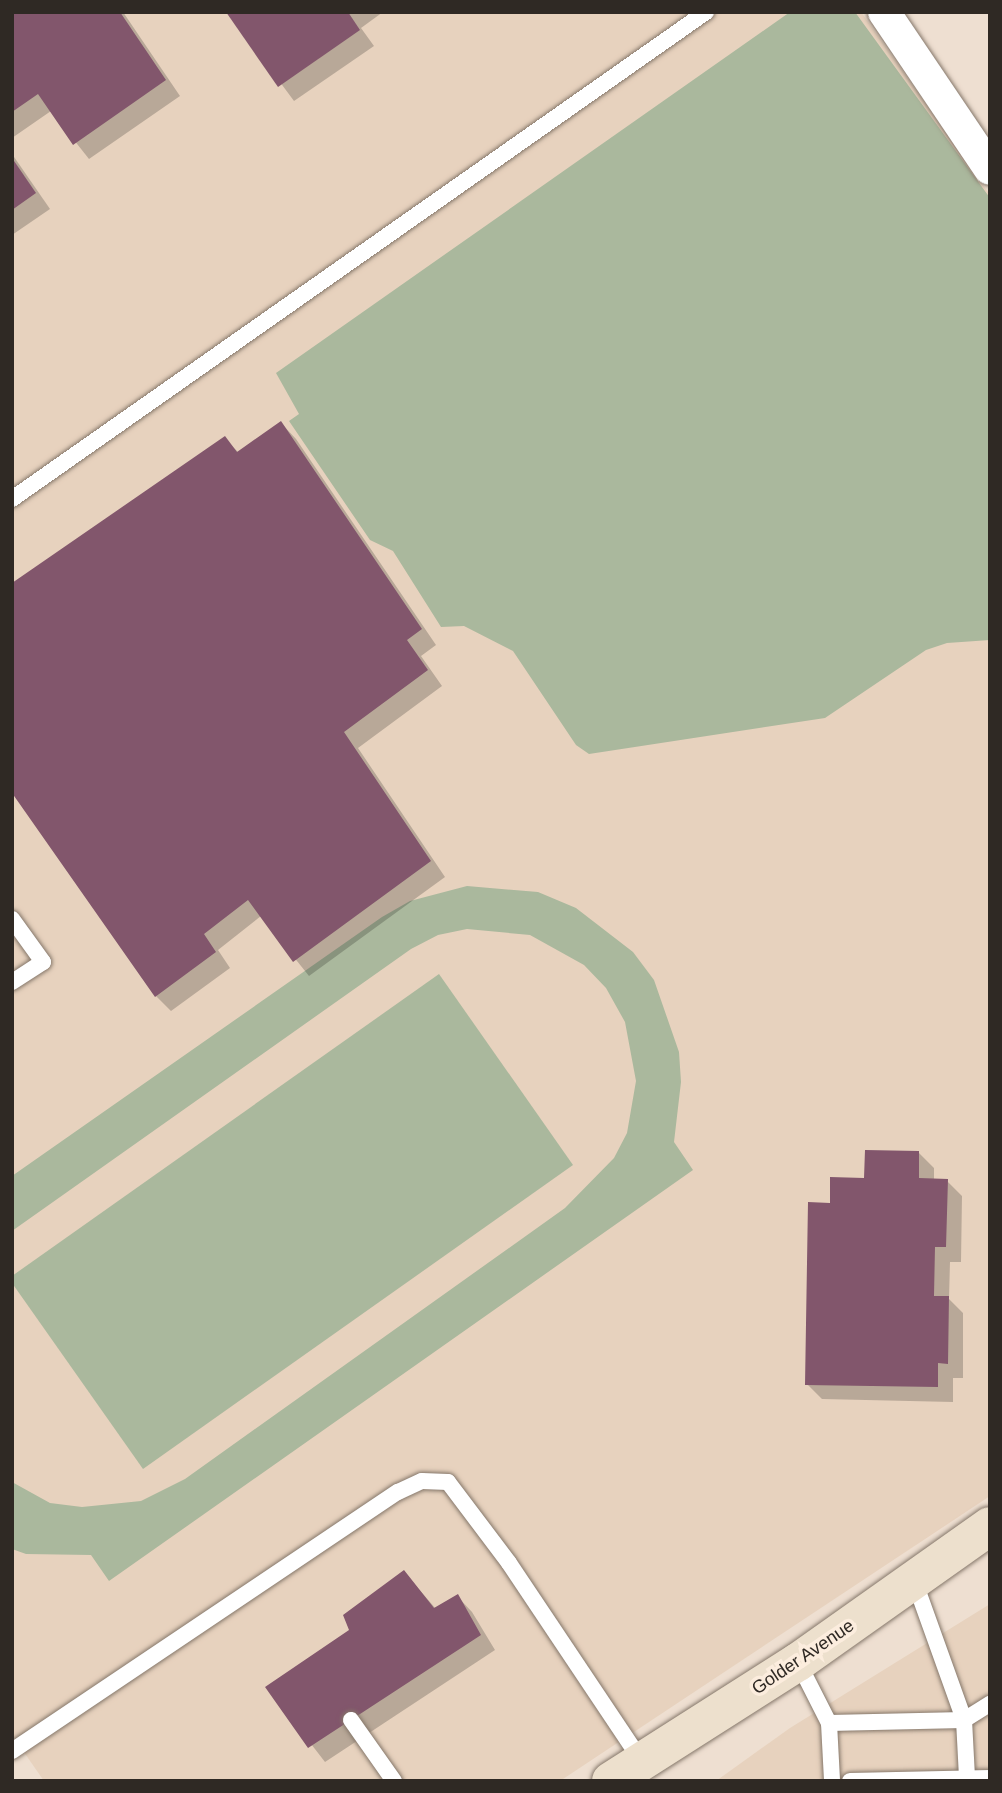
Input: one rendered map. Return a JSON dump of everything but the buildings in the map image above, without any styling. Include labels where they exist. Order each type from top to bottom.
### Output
[{"type":"main road","name":"Golder Avenue","points":[[626,1770],[799,1662],[990,1526]]},
{"type":"street","points":[[884,12],[990,169]]},
{"type":"lane","points":[[12,499],[706,12]]},
{"type":"lane","points":[[12,919],[43,962],[12,982]]},
{"type":"lane","points":[[12,1751],[398,1492],[422,1481],[448,1482],[509,1563],[626,1770]]},
{"type":"lane","points":[[914,1580],[964,1720],[967,1778]]},
{"type":"lane","points":[[799,1662],[829,1723],[832,1781]]},
{"type":"lane","points":[[829,1723],[964,1720],[990,1704]]},
{"type":"lane","points":[[351,1720],[394,1781]]},
{"type":"lane","points":[[849,1781],[990,1778]]},
{"type":"shaded area","points":[[12,12],[861,12],[990,195],[990,1496],[560,1781],[44,1781],[12,1735]]},
{"type":"shaded area","points":[[990,1604],[990,1781],[716,1781],[790,1728]]},
{"type":"green space","points":[[790,12],[855,12],[990,198],[990,640],[947,643],[926,650],[825,718],[589,754],[576,745],[513,651],[464,626],[441,627],[393,551],[370,540],[289,421],[299,414],[276,373]]},
{"type":"green space","points":[[467,886],[538,892],[576,908],[633,952],[654,980],[679,1052],[681,1082],[674,1142],[693,1170],[109,1581],[91,1555],[26,1554],[12,1549],[12,1482],[50,1503],[82,1507],[141,1501],[185,1479],[565,1208],[614,1158],[627,1133],[636,1081],[625,1022],[606,988],[584,965],[530,935],[467,929],[438,935],[411,949],[12,1231],[12,1176],[382,917],[410,901]]},
{"type":"green space","points":[[439,974],[573,1165],[143,1469],[12,1283],[12,1276]]}]
